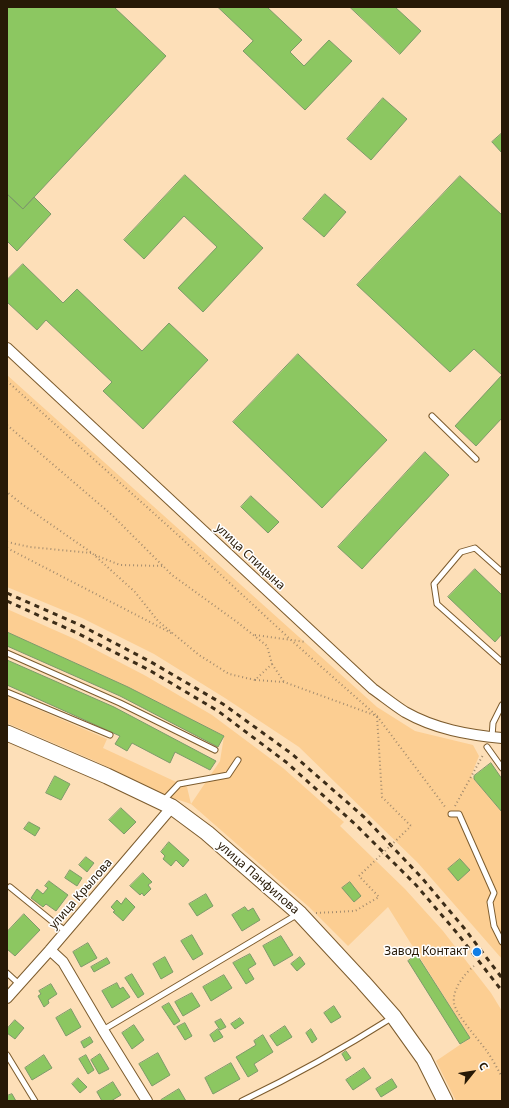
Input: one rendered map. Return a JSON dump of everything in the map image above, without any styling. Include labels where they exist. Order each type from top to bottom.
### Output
[{"type":"main road","name":"улица Панфилова","points":[[7,733],[107,776],[167,804],[207,833],[300,914],[394,1017],[424,1059],[445,1101]]},
{"type":"street","name":"улица Спицына","points":[[7,348],[373,688],[405,712],[442,729],[465,734],[497,738]]},
{"type":"street","points":[[487,747],[497,738]]},
{"type":"street","name":"улица Крылова","points":[[7,998],[66,931],[167,804]]},
{"type":"street","points":[[50,950],[63,962],[147,1101]]},
{"type":"lane","points":[[432,416],[476,459]]},
{"type":"lane","points":[[502,572],[475,548],[461,552],[434,584],[437,604],[502,662]]},
{"type":"lane","points":[[7,653],[120,703],[215,750]]},
{"type":"lane","points":[[7,692],[110,735]]},
{"type":"lane","points":[[497,738],[493,723],[502,705]]},
{"type":"lane","points":[[487,747],[502,768]]},
{"type":"lane","points":[[167,804],[179,784],[228,775],[238,760]]},
{"type":"lane","points":[[451,814],[459,814],[494,893],[490,902],[492,918],[494,926],[502,942]]},
{"type":"lane","points":[[10,887],[66,931]]},
{"type":"lane","points":[[103,1030],[300,914]]},
{"type":"lane","points":[[7,973],[19,984]]},
{"type":"lane","points":[[242,1101],[294,1076],[394,1017]]},
{"type":"lane","points":[[7,1055],[35,1101]]},
{"type":"path","points":[[7,381],[179,536],[291,640],[377,716],[451,814],[487,747]]},
{"type":"path","points":[[7,425],[112,515],[172,575],[267,646],[272,664],[284,682]]},
{"type":"path","points":[[7,492],[23,505],[92,553],[135,592],[158,620],[177,637],[199,655],[229,674],[255,680],[284,682],[377,716]]},
{"type":"path","points":[[7,542],[30,547],[92,553],[120,565],[164,566]]},
{"type":"path","points":[[7,548],[177,637]]},
{"type":"path","points":[[254,635],[326,645]]},
{"type":"path","points":[[255,680],[272,664]]},
{"type":"path","points":[[300,914],[355,911],[379,897],[359,876],[411,826],[382,797],[377,716]]},
{"type":"path","points":[[474,966],[467,972],[456,990],[454,1003],[458,1013],[487,1051],[502,1077]]},
{"type":"shaded area","points":[[7,375],[377,707],[415,731],[473,745],[479,756],[471,776],[502,812],[502,959],[418,863],[299,747],[225,698],[154,654],[82,618],[7,587]]},
{"type":"shaded area","points":[[7,609],[77,640],[146,676],[212,715],[283,768],[344,822],[340,826],[405,889],[443,931],[491,993],[502,1011],[502,1101],[456,1101],[436,1061],[470,1038],[388,907],[348,946],[309,907],[191,804],[220,761],[224,736],[128,687],[7,632]]},
{"type":"shaded area","points":[[7,696],[107,739],[103,748],[187,787],[191,804],[170,797],[95,761],[7,723]]},
{"type":"building","points":[[7,7],[114,7],[166,56],[23,209],[7,194]]},
{"type":"building","points":[[218,7],[267,7],[302,40],[290,52],[304,66],[329,40],[352,61],[305,110],[243,51],[253,41]]},
{"type":"building","points":[[350,7],[395,7],[421,31],[400,54]]},
{"type":"building","points":[[383,98],[407,119],[371,160],[347,139]]},
{"type":"building","points":[[502,133],[502,153],[492,142]]},
{"type":"building","points":[[185,175],[263,248],[203,312],[178,288],[217,247],[184,216],[144,259],[124,240]]},
{"type":"building","points":[[460,176],[502,215],[502,375],[474,349],[450,372],[357,285]]},
{"type":"building","points":[[7,194],[23,209],[34,197],[51,214],[17,251],[7,241]]},
{"type":"building","points":[[325,194],[346,212],[324,237],[303,219]]},
{"type":"building","points":[[23,264],[63,303],[77,289],[142,351],[169,323],[208,360],[143,429],[103,391],[112,382],[46,320],[37,330],[7,302],[7,280]]},
{"type":"building","points":[[298,354],[387,440],[322,508],[233,422]]},
{"type":"building","points":[[502,375],[502,418],[476,446],[455,426]]},
{"type":"building","points":[[425,452],[449,475],[362,569],[338,547]]},
{"type":"building","points":[[251,496],[279,522],[268,533],[241,507]]},
{"type":"building","points":[[475,569],[502,595],[502,634],[495,642],[448,597]]},
{"type":"building","points":[[7,632],[128,687],[224,736],[218,747],[120,696],[7,646]]},
{"type":"building","points":[[7,660],[114,707],[216,761],[210,770],[175,752],[170,763],[132,743],[127,751],[115,744],[120,736],[7,685]]},
{"type":"building","points":[[491,763],[502,779],[502,812],[474,779],[474,776]]},
{"type":"building","points":[[55,776],[70,784],[61,800],[46,793]]},
{"type":"building","points":[[121,808],[136,822],[124,834],[109,820]]},
{"type":"building","points":[[29,822],[40,828],[35,836],[24,829]]},
{"type":"building","points":[[169,842],[189,860],[183,867],[176,860],[171,866],[163,859],[165,856],[161,852]]},
{"type":"building","points":[[86,857],[94,863],[87,872],[79,865]]},
{"type":"building","points":[[460,859],[470,870],[458,881],[448,869]]},
{"type":"building","points":[[70,870],[82,878],[77,886],[65,878]]},
{"type":"building","points":[[143,873],[152,882],[148,885],[151,889],[144,896],[142,893],[140,895],[130,886]]},
{"type":"building","points":[[49,881],[68,895],[56,911],[46,904],[43,907],[31,898],[37,889],[43,894],[48,888],[45,886]]},
{"type":"building","points":[[350,882],[361,896],[354,902],[342,888]]},
{"type":"building","points":[[206,894],[213,906],[197,916],[189,904]]},
{"type":"building","points":[[126,898],[135,907],[123,921],[113,912],[115,911],[111,907],[117,900],[121,904]]},
{"type":"building","points":[[245,907],[248,911],[253,908],[260,920],[242,931],[232,915]]},
{"type":"building","points":[[24,914],[40,930],[15,956],[7,949],[7,932]]},
{"type":"building","points":[[192,935],[203,954],[193,960],[181,941]]},
{"type":"building","points":[[281,936],[293,955],[274,966],[263,946]]},
{"type":"building","points":[[88,943],[97,958],[81,967],[73,952]]},
{"type":"building","points":[[250,954],[256,964],[248,969],[254,979],[246,984],[233,963]]},
{"type":"building","points":[[417,955],[470,1038],[460,1044],[408,961]]},
{"type":"building","points":[[165,957],[173,972],[161,979],[153,964]]},
{"type":"building","points":[[300,957],[305,964],[297,971],[291,964]]},
{"type":"building","points":[[107,958],[110,963],[94,972],[91,967]]},
{"type":"building","points":[[132,974],[144,994],[138,998],[125,978]]},
{"type":"building","points":[[224,975],[232,988],[211,1001],[203,987]]},
{"type":"building","points":[[117,983],[120,989],[123,987],[130,997],[112,1008],[102,991]]},
{"type":"building","points":[[51,984],[57,994],[48,1000],[49,1003],[44,1007],[38,996],[41,994],[39,991]]},
{"type":"building","points":[[192,993],[200,1006],[183,1016],[175,1002]]},
{"type":"building","points":[[169,1003],[180,1021],[174,1025],[162,1007]]},
{"type":"building","points":[[334,1006],[341,1017],[331,1023],[324,1013]]},
{"type":"building","points":[[71,1009],[81,1027],[66,1036],[56,1018]]},
{"type":"building","points":[[240,1018],[244,1023],[235,1029],[231,1024]]},
{"type":"building","points":[[221,1019],[226,1027],[220,1030],[215,1022]]},
{"type":"building","points":[[15,1020],[24,1028],[15,1039],[7,1033],[7,1029]]},
{"type":"building","points":[[185,1023],[192,1036],[185,1040],[177,1027]]},
{"type":"building","points":[[134,1025],[144,1040],[132,1049],[122,1033]]},
{"type":"building","points":[[285,1026],[292,1037],[277,1046],[270,1036]]},
{"type":"building","points":[[218,1029],[223,1037],[214,1042],[210,1035]]},
{"type":"building","points":[[311,1029],[317,1039],[312,1043],[306,1033]]},
{"type":"building","points":[[263,1035],[273,1052],[254,1064],[258,1071],[248,1077],[236,1057],[256,1045],[254,1041]]},
{"type":"building","points":[[90,1037],[93,1042],[84,1048],[81,1042]]},
{"type":"building","points":[[346,1051],[351,1058],[346,1061],[342,1054]]},
{"type":"building","points":[[158,1053],[170,1075],[152,1086],[139,1064]]},
{"type":"building","points":[[100,1054],[109,1069],[99,1074],[91,1060]]},
{"type":"building","points":[[44,1055],[52,1068],[32,1080],[25,1068]]},
{"type":"building","points":[[86,1055],[94,1070],[88,1074],[79,1059]]},
{"type":"building","points":[[231,1063],[240,1079],[213,1094],[205,1078]]},
{"type":"building","points":[[364,1068],[371,1078],[353,1090],[346,1080]]},
{"type":"building","points":[[78,1078],[87,1087],[80,1093],[72,1084]]},
{"type":"building","points":[[392,1079],[397,1087],[381,1097],[376,1089]]},
{"type":"building","points":[[113,1082],[121,1095],[111,1101],[102,1101],[97,1092]]},
{"type":"building","points":[[179,1089],[186,1101],[161,1101],[161,1100]]},
{"type":"building","points":[[12,1094],[16,1101],[7,1101],[7,1096]]},
{"type":"railway","points":[[7,593],[80,625],[151,662],[223,704],[292,754],[364,817],[422,878],[464,928],[502,978]]},
{"type":"railway","points":[[7,601],[77,633],[149,670],[218,711],[286,762],[356,825],[416,885],[457,933],[502,991]]},
{"type":"place","name":"Завод Контакт","points":[[477,952]]}]
